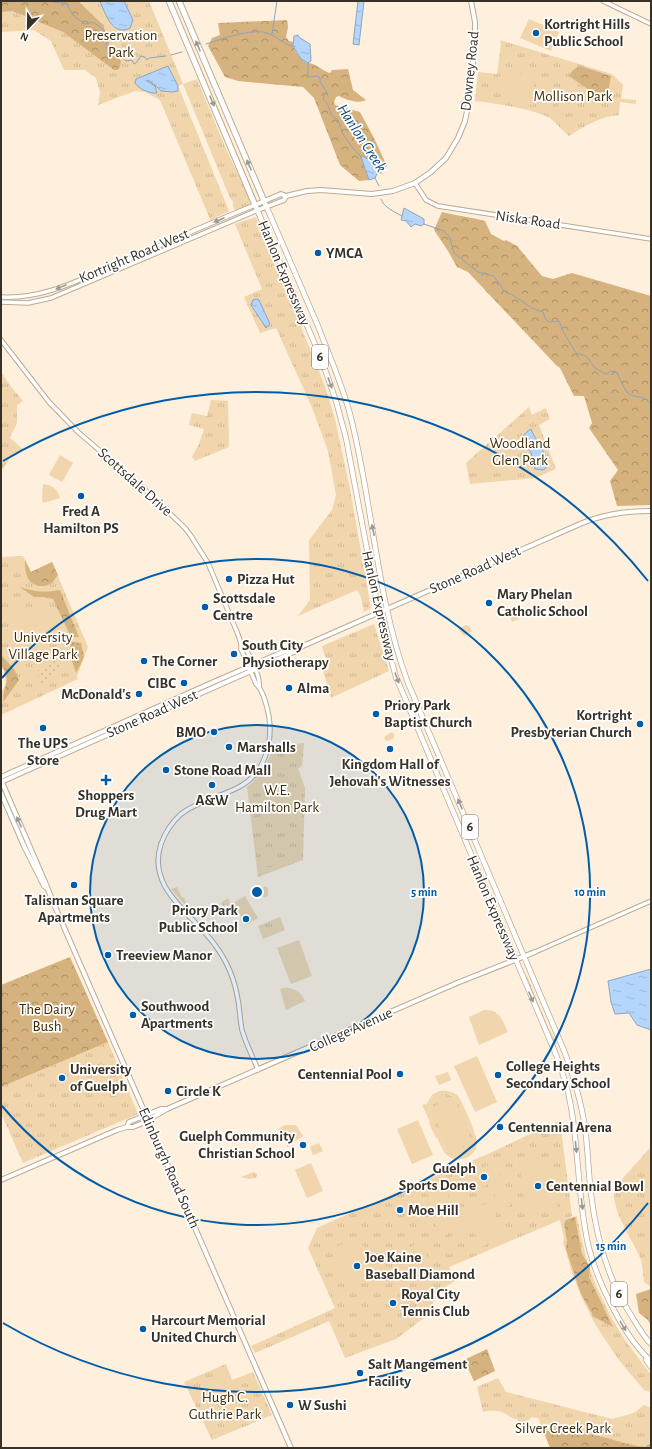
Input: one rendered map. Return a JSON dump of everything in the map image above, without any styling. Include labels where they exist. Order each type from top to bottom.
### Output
[{"type":"highway","name":"Hanlon Expressway","points":[[169,1],[321,358],[340,412],[349,453],[378,613],[388,651],[402,691],[560,1065],[568,1093],[576,1140],[585,1228],[592,1260],[602,1286],[618,1318],[642,1353],[651,1361]]},
{"type":"highway","name":"Hanlon Expressway","points":[[179,1],[338,376],[355,436],[398,655],[408,683],[573,1075],[584,1121],[596,1229],[605,1263],[623,1302],[644,1337],[651,1344]]},
{"type":"highway","points":[[642,1353],[651,1367]]},
{"type":"main road","name":"Downey Road","points":[[265,204],[281,194],[286,196],[307,191],[322,190],[372,194],[393,191],[415,183],[431,172],[446,158],[458,138],[469,101],[475,42],[475,22],[471,1]]},
{"type":"main road","name":"Kortright Road West","points":[[257,208],[265,204]]},
{"type":"main road","name":"Stone Road West","points":[[1,781],[43,764],[192,696],[210,686],[296,651],[303,646],[589,520],[624,512],[651,511]]},
{"type":"main road","name":"Stone Road West","points":[[1,777],[158,706],[195,690],[210,686]]},
{"type":"main road","points":[[192,696],[195,690]]},
{"type":"main road","points":[[156,712],[158,706]]},
{"type":"main road","points":[[43,764],[46,757]]},
{"type":"main road","name":"Edinburgh Road South","points":[[1,781],[46,882],[46,888]]},
{"type":"main road","name":"Edinburgh Road South","points":[[1,793],[24,846],[46,888],[291,1448]]},
{"type":"main road","name":"College Avenue","points":[[167,1109],[457,983],[535,952]]},
{"type":"main road","points":[[127,1127],[130,1122],[145,1115],[161,1109],[167,1109]]},
{"type":"main road","points":[[1,1180],[127,1127],[133,1127],[167,1109]]},
{"type":"street","points":[[603,1],[651,24]]},
{"type":"street","name":"Niska Road","points":[[415,183],[426,200],[438,206],[651,239]]},
{"type":"street","name":"Kortright Road West","points":[[1,297],[30,296],[53,291],[257,208]]},
{"type":"street","name":"Kortright Road West","points":[[1,302],[28,303],[51,298],[257,208]]},
{"type":"street","name":"Scottsdale Drive","points":[[1,340],[49,402],[78,432],[142,487],[185,528],[191,536],[208,563],[241,643],[241,649],[252,668],[256,684],[259,687],[267,706],[270,725],[269,745],[261,765],[249,780],[239,787],[194,807],[178,818],[169,828],[163,839],[160,847],[159,860],[161,876],[168,893],[208,936],[225,961],[236,989],[243,1032],[258,1070]]},
{"type":"street","points":[[535,952],[651,901]]},
{"type":"green space","name":"Preservation Park","points":[[1,1],[149,1],[183,84],[178,86],[229,211],[209,221],[210,219],[160,100],[145,92],[135,91],[98,105],[100,92],[96,78],[85,70],[64,70],[51,41],[34,30],[1,32]]},
{"type":"green space","points":[[1,1],[78,1],[103,25],[111,49],[121,61],[120,67],[117,70],[114,70],[63,32],[13,11],[1,12]]},
{"type":"green space","points":[[529,19],[559,32],[551,51],[520,38]]},
{"type":"green space","points":[[287,20],[288,27],[286,37],[289,41],[293,42],[295,51],[307,63],[313,64],[330,73],[332,70],[348,69],[353,90],[366,100],[360,102],[352,101],[339,96],[336,97],[334,102],[335,105],[360,112],[387,166],[381,174],[378,172],[378,164],[361,158],[369,180],[359,181],[340,165],[314,98],[303,87],[238,81],[225,77],[208,46],[212,38],[220,35],[218,23]]},
{"type":"green space","name":"Mollison Park","points":[[500,40],[612,74],[623,85],[621,99],[636,100],[636,104],[620,102],[619,115],[587,125],[569,136],[551,119],[542,114],[513,107],[475,101],[478,72],[497,74],[501,44]]},
{"type":"green space","points":[[580,66],[611,76],[608,93],[605,97],[589,90],[569,76],[573,70]]},
{"type":"green space","points":[[503,73],[534,73],[533,106],[516,101],[506,93],[503,87]]},
{"type":"green space","points":[[197,79],[226,149],[251,201],[250,204],[237,211],[233,206],[233,201],[230,198],[183,84]]},
{"type":"green space","points":[[561,100],[568,103],[560,117],[554,113]]},
{"type":"green space","points":[[442,212],[485,221],[491,234],[517,246],[542,276],[553,279],[572,273],[651,296],[651,505],[617,506],[610,481],[618,470],[589,428],[592,423],[584,396],[574,396],[560,368],[468,272],[457,267],[434,230]]},
{"type":"green space","points":[[256,217],[325,386],[335,419],[350,489],[371,608],[364,612],[361,597],[357,590],[298,616],[310,600],[309,540],[332,510],[336,495],[328,451],[311,405],[276,328],[260,333],[244,297],[262,289],[235,224]]},
{"type":"green space","points":[[1,372],[23,401],[17,405],[17,423],[10,438],[24,450],[9,459],[1,472]]},
{"type":"green space","points":[[211,400],[228,401],[229,447],[195,461],[192,457],[199,444],[204,429],[189,425],[192,413],[207,416]]},
{"type":"green space","name":"Woodland Glen Park","points":[[529,407],[532,415],[546,408],[550,419],[539,425],[556,469],[535,478],[470,484],[466,463]]},
{"type":"green space","points":[[491,449],[493,449],[508,465],[504,469],[492,474],[484,472],[477,464]]},
{"type":"green space","points":[[60,455],[73,463],[62,482],[49,475]]},
{"type":"green space","points":[[43,484],[54,488],[60,498],[43,503]]},
{"type":"green space","name":"University Village Park","points":[[23,556],[31,572],[52,562],[88,647],[77,676],[78,679],[1,715],[1,693],[6,684],[4,670],[1,666],[1,557]]},
{"type":"green space","points":[[25,560],[31,572],[52,562],[58,575],[52,583],[45,586],[37,586],[31,582],[27,576],[25,570]]},
{"type":"green space","points":[[20,587],[40,592],[60,590],[79,637],[71,637],[53,599],[34,597]]},
{"type":"green space","points":[[26,607],[43,611],[51,616],[62,630],[36,648],[35,651],[28,654],[23,648],[24,645],[5,620],[18,608]]},
{"type":"green space","points":[[516,608],[521,618],[512,622],[508,612]]},
{"type":"green space","points":[[374,624],[389,671],[331,698],[323,671],[329,669],[322,646]]},
{"type":"green space","points":[[466,625],[469,626],[472,631],[464,636],[458,629]]},
{"type":"green space","points":[[71,642],[81,643],[84,657],[76,673],[70,654]]},
{"type":"green space","points":[[1,655],[14,669],[19,680],[4,701],[3,697],[7,681],[5,671],[1,666]]},
{"type":"green space","points":[[54,656],[62,666],[61,669],[41,684],[37,671]]},
{"type":"green space","points":[[392,732],[394,734],[394,738],[386,741],[384,737]]},
{"type":"green space","name":"W.E. Hamilton Park","points":[[304,743],[302,767],[298,768],[305,788],[303,860],[258,877],[247,787],[257,778],[264,768],[274,745]]},
{"type":"green space","points":[[281,809],[285,811],[288,821],[285,824],[278,826],[273,821],[273,816]]},
{"type":"green space","points":[[263,856],[275,856],[275,866],[263,866]]},
{"type":"green space","points":[[266,886],[268,889],[268,896],[261,897],[259,890]]},
{"type":"green space","points":[[177,887],[182,898],[184,897],[186,903],[185,905],[171,889]]},
{"type":"green space","points":[[245,896],[258,918],[246,925],[233,903]]},
{"type":"green space","points":[[228,898],[232,911],[228,914],[226,910],[227,904],[224,906],[221,904]]},
{"type":"green space","points":[[280,917],[285,930],[263,939],[258,926]]},
{"type":"green space","points":[[299,940],[312,976],[291,984],[277,948]]},
{"type":"green space","name":"The Dairy Bush","points":[[70,957],[108,1042],[1,1087],[1,985]]},
{"type":"green space","points":[[527,976],[548,1027],[557,1043],[553,1045],[525,977]]},
{"type":"green space","points":[[290,988],[296,991],[305,1001],[286,1010],[280,989]]},
{"type":"green space","points":[[484,1010],[494,1011],[497,1013],[508,1032],[479,1045],[469,1017]]},
{"type":"green space","points":[[108,1042],[138,1114],[23,1163],[1,1113],[1,1087]]},
{"type":"green space","points":[[477,1056],[497,1102],[475,1112],[454,1066]]},
{"type":"green space","points":[[448,1072],[451,1080],[439,1085],[435,1076]]},
{"type":"green space","points":[[439,1091],[446,1091],[457,1095],[459,1098],[477,1140],[476,1149],[469,1156],[455,1159],[443,1151],[422,1105],[426,1105],[432,1095]],"holes":[[[444,1093],[452,1096],[458,1102],[474,1138],[474,1143],[470,1151],[459,1157],[450,1154],[446,1149],[429,1109],[430,1103],[436,1095]]]},
{"type":"green space","points":[[444,1093],[452,1096],[458,1102],[474,1138],[474,1143],[470,1151],[463,1156],[455,1156],[448,1152],[443,1144],[429,1109],[432,1099],[436,1095]]},
{"type":"green space","points":[[453,1098],[472,1142],[450,1152],[430,1108]]},
{"type":"green space","points":[[418,1120],[433,1155],[412,1164],[397,1129]]},
{"type":"green space","points":[[560,1120],[572,1216],[568,1218],[577,1216],[588,1265],[598,1290],[612,1319],[625,1340],[651,1375],[651,1392],[644,1390],[618,1359],[595,1324],[572,1273],[563,1244],[564,1238],[560,1220],[449,1267],[455,1281],[439,1293],[424,1318],[396,1339],[345,1358],[329,1321],[255,1353],[251,1346],[335,1308],[308,1248],[317,1228],[488,1154]]},
{"type":"green space","points":[[285,1125],[296,1125],[303,1136],[290,1144],[288,1147],[278,1129]]},
{"type":"green space","points":[[319,1143],[323,1151],[313,1155],[310,1147]]},
{"type":"green space","points":[[651,1147],[651,1287],[644,1282],[641,1260],[618,1214],[614,1195],[616,1188],[622,1187],[622,1179]]},
{"type":"green space","name":"Centennial Bowl","points":[[551,1157],[558,1211],[526,1215],[519,1161]]},
{"type":"green space","points":[[311,1163],[323,1191],[307,1198],[295,1170]]},
{"type":"green space","name":"Guelph Sports Dome","points":[[494,1163],[499,1175],[503,1174],[504,1176],[500,1178],[501,1179],[472,1191],[465,1175]]},
{"type":"green space","points":[[254,1172],[257,1174],[256,1178],[249,1179],[241,1177]]},
{"type":"green space","points":[[458,1176],[468,1199],[453,1205],[444,1183]]},
{"type":"green space","points":[[443,1183],[452,1205],[435,1212],[426,1190]]},
{"type":"green space","points":[[506,1190],[510,1206],[498,1209],[494,1193]]},
{"type":"green space","points":[[490,1202],[503,1237],[481,1247],[466,1212]]},
{"type":"green space","points":[[463,1210],[472,1232],[458,1238],[448,1216]]},
{"type":"green space","points":[[575,1217],[582,1254],[590,1267],[589,1277],[613,1327],[594,1317],[581,1294],[566,1249],[567,1240],[564,1224],[566,1220]]},
{"type":"green space","points":[[444,1218],[451,1232],[442,1237],[434,1222]]},
{"type":"green space","points":[[452,1236],[459,1250],[449,1255],[442,1240]]},
{"type":"green space","name":"Joe Kaine Baseball Diamond","points":[[352,1241],[368,1249],[373,1256],[377,1274],[342,1281],[339,1279],[335,1247]]},
{"type":"green space","points":[[420,1242],[431,1265],[426,1269],[407,1277],[402,1265],[403,1256],[405,1252]]},
{"type":"green space","points":[[651,1289],[651,1326],[648,1320],[639,1313],[636,1294]]},
{"type":"green space","points":[[487,1349],[495,1371],[474,1381],[464,1360]]},
{"type":"green space","name":"Hugh C. Guthrie Park","points":[[226,1364],[232,1380],[253,1372],[272,1415],[212,1440],[184,1382]]},
{"type":"green space","points":[[221,1374],[224,1375],[230,1389],[229,1393],[213,1393],[208,1389],[207,1380]]},
{"type":"green space","name":"Silver Creek Park","points":[[498,1378],[506,1392],[612,1419],[634,1413],[644,1405],[651,1408],[651,1448],[550,1448],[538,1418],[532,1417],[529,1420],[519,1424],[517,1419],[498,1411],[483,1412],[477,1387]]},
{"type":"green space","points":[[559,1428],[607,1438],[631,1445],[645,1447],[651,1443],[651,1448],[550,1448],[544,1432]]},
{"type":"water","points":[[100,1],[124,1],[133,20],[130,28],[124,30],[114,27],[107,18]]},
{"type":"water","points":[[358,1],[364,1],[359,45],[353,44]]},
{"type":"water","points":[[298,35],[310,44],[311,61],[308,63],[301,59],[293,46],[294,36]]},
{"type":"water","points":[[168,66],[178,86],[178,91],[161,91],[148,80],[147,81],[155,86],[157,93],[151,93],[142,89],[135,83],[136,79]]},
{"type":"water","points":[[362,156],[378,164],[378,172],[375,178],[369,180],[361,157]]},
{"type":"water","points":[[404,208],[424,219],[424,224],[421,226],[415,224],[411,227],[406,221],[401,220]]},
{"type":"water","points":[[253,300],[259,300],[270,324],[266,328],[251,305]]},
{"type":"water","points":[[531,429],[546,458],[546,468],[543,470],[535,469],[531,453],[523,441],[526,432]]},
{"type":"water","points":[[651,969],[651,1030],[637,1025],[629,1013],[615,1014],[611,1002],[608,981]]},
{"type":"waterway","name":"Hanlon Creek","points":[[48,1],[67,4],[74,16],[85,24],[93,22],[104,30],[105,34],[109,38],[106,48],[126,61],[132,60],[134,64],[141,56],[145,57],[147,60],[149,58],[166,56]]},
{"type":"waterway","points":[[272,34],[277,1]]},
{"type":"waterway","name":"Hanlon Creek","points":[[206,44],[236,35],[260,32],[271,34],[286,44],[292,46]]},
{"type":"waterway","name":"Hanlon Creek","points":[[171,55],[182,52]]},
{"type":"waterway","name":"Hanlon Creek","points":[[308,63],[308,75],[310,77],[318,76],[320,78],[320,82],[327,92],[323,99],[327,103],[332,116],[338,120],[343,134],[361,157]]},
{"type":"waterway","name":"Hanlon Creek","points":[[375,178],[379,186]]},
{"type":"waterway","name":"Hanlon Creek","points":[[381,199],[387,207],[402,216]]},
{"type":"waterway","name":"Hanlon Creek","points":[[424,224],[444,231],[450,238],[454,253],[478,272],[494,276],[504,291],[532,308],[543,312],[546,320],[550,322],[559,321],[564,333],[576,353],[586,356],[595,368],[606,374],[611,371],[616,372],[629,394],[642,397],[651,402]]},
{"type":"place","name":"Kortright Hills Public School","points":[[536,33]]},
{"type":"place","name":"YMCA","points":[[318,253]]},
{"type":"place","name":"Fred A Hamilton PS","points":[[81,496]]},
{"type":"place","name":"Pizza Hut","points":[[229,579]]},
{"type":"place","name":"Mary Phelan Catholic School","points":[[489,603]]},
{"type":"place","name":"Scottsdale Centre","points":[[205,607]]},
{"type":"place","name":"South City Physiotherapy","points":[[234,654]]},
{"type":"place","name":"The Corner","points":[[144,661]]},
{"type":"place","name":"CIBC","points":[[184,683]]},
{"type":"place","name":"Alma","points":[[289,688]]},
{"type":"place","name":"McDonald's","points":[[139,694]]},
{"type":"place","name":"Priory Park Baptist Church","points":[[376,714]]},
{"type":"place","name":"Kortright Presbyterian Church","points":[[640,724]]},
{"type":"place","name":"The UPS Store","points":[[43,728]]},
{"type":"place","name":"BMO","points":[[214,732]]},
{"type":"place","name":"Marshalls","points":[[229,747]]},
{"type":"place","name":"Kingdom Hall of Jehovah's Witnesses","points":[[390,749]]},
{"type":"place","name":"Stone Road Mall","points":[[166,770]]},
{"type":"place","name":"Shoppers Drug Mart","points":[[106,780]]},
{"type":"place","name":"A&W","points":[[212,785]]},
{"type":"place","name":"Talisman Square Apartments","points":[[74,885]]},
{"type":"place","name":"Priory Park Public School","points":[[246,919]]},
{"type":"place","name":"Treeview Manor","points":[[108,955]]},
{"type":"place","name":"Southwood Apartments","points":[[133,1015]]},
{"type":"place","name":"Centennial Pool","points":[[400,1074]]},
{"type":"place","name":"College Heights Secondary School","points":[[498,1075]]},
{"type":"place","name":"University of Guelph","points":[[62,1078]]},
{"type":"place","name":"Circle K","points":[[168,1091]]},
{"type":"place","name":"Centennial Arena","points":[[500,1127]]},
{"type":"place","name":"Guelph Community Christian School","points":[[303,1145]]},
{"type":"place","name":"Guelph Sports Dome","points":[[484,1177]]},
{"type":"place","name":"Centennial Bowl","points":[[538,1186]]},
{"type":"place","name":"Moe Hill","points":[[400,1210]]},
{"type":"place","name":"Joe Kaine Baseball Diamond","points":[[357,1266]]},
{"type":"place","name":"Royal City Tennis Club","points":[[393,1303]]},
{"type":"place","name":"Harcourt Memorial United Church","points":[[143,1329]]},
{"type":"place","name":"Salt Mangement Facility","points":[[360,1373]]},
{"type":"place","name":"W Sushi","points":[[290,1405]]}]
